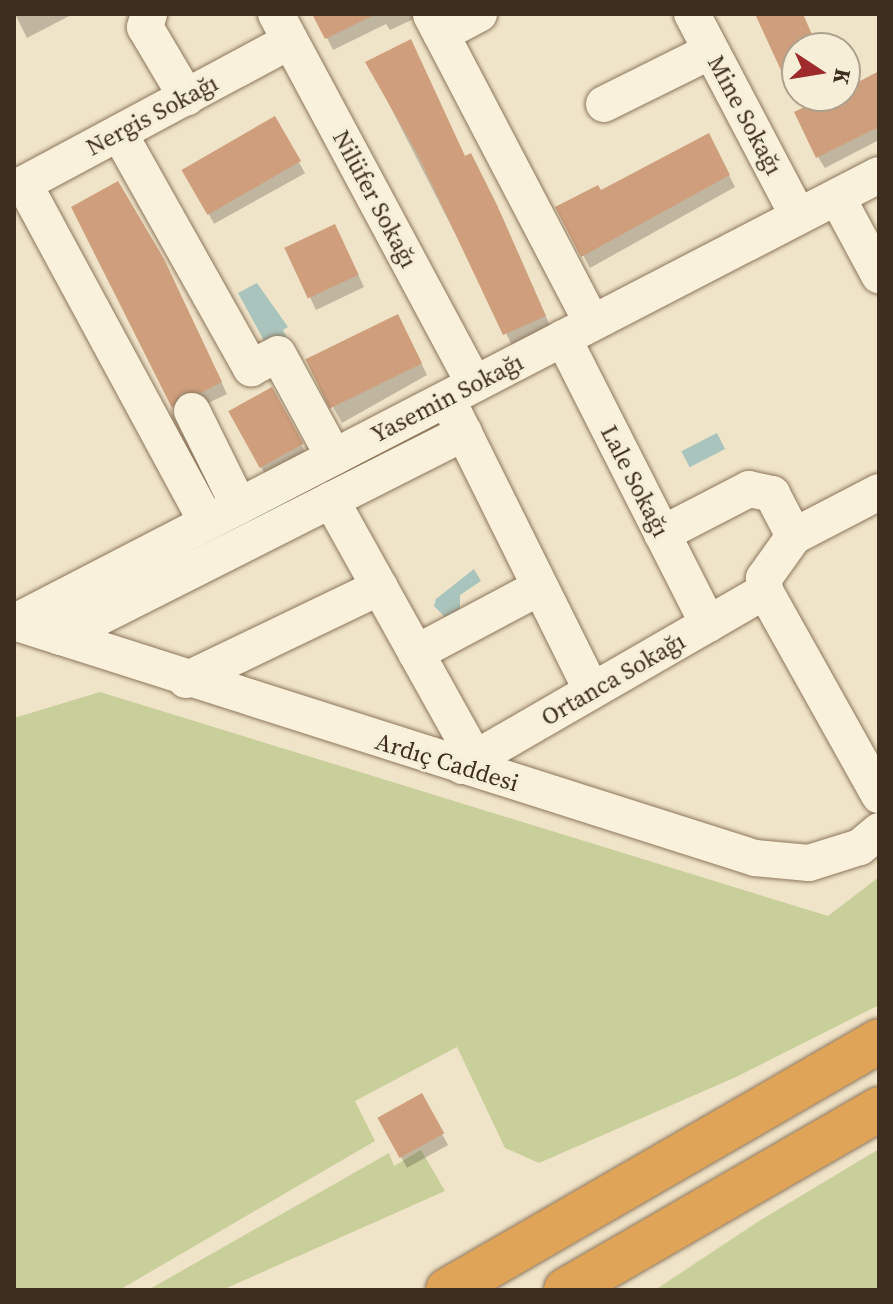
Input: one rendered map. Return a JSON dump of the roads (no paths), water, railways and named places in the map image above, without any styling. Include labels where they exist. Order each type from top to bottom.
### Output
[{"type":"highway","points":[[448,1290],[879,1041]]},
{"type":"highway","points":[[566,1290],[879,1109]]},
{"type":"street","points":[[436,24],[479,14]]},
{"type":"street","name":"Mine Sokağı","points":[[692,14],[798,216]]},
{"type":"street","points":[[144,18],[187,98]]},
{"type":"street","name":"Lale Sokağı","points":[[436,24],[577,331],[662,534],[708,624]]},
{"type":"street","name":"Nergis Sokağı","points":[[19,186],[187,98],[283,27]]},
{"type":"street","name":"Nilüfer Sokağı","points":[[283,27],[460,392],[464,433],[592,691]]},
{"type":"street","points":[[604,104],[711,51]]},
{"type":"street","points":[[119,133],[251,368],[278,354],[334,457]]},
{"type":"street","name":"Yasemin Sokağı","points":[[14,622],[879,175]]},
{"type":"street","points":[[19,186],[207,522]]},
{"type":"street","points":[[837,197],[879,275]]},
{"type":"street","points":[[192,411],[239,506]]},
{"type":"street","name":"Yasemin Sokağı","points":[[60,637],[464,433]]},
{"type":"street","points":[[662,534],[749,489],[772,494],[794,536]]},
{"type":"street","points":[[879,492],[794,536],[764,578],[765,591],[879,795]]},
{"type":"street","points":[[331,500],[416,653],[469,762]]},
{"type":"street","points":[[186,680],[380,587]]},
{"type":"street","points":[[416,653],[540,587]]},
{"type":"street","name":"Ortanca Sokağı","points":[[469,762],[765,591]]},
{"type":"street","name":"Ardıç Caddesi","points":[[14,622],[186,680],[469,762],[755,858],[809,863],[860,847],[879,831]]},
{"type":"water","points":[[257,283],[288,327],[283,330],[286,336],[267,346],[238,293]]},
{"type":"water","points":[[717,433],[725,449],[690,467],[681,451]]},
{"type":"water","points":[[474,569],[481,581],[460,595],[460,614],[446,618],[434,606],[436,599]]}]
